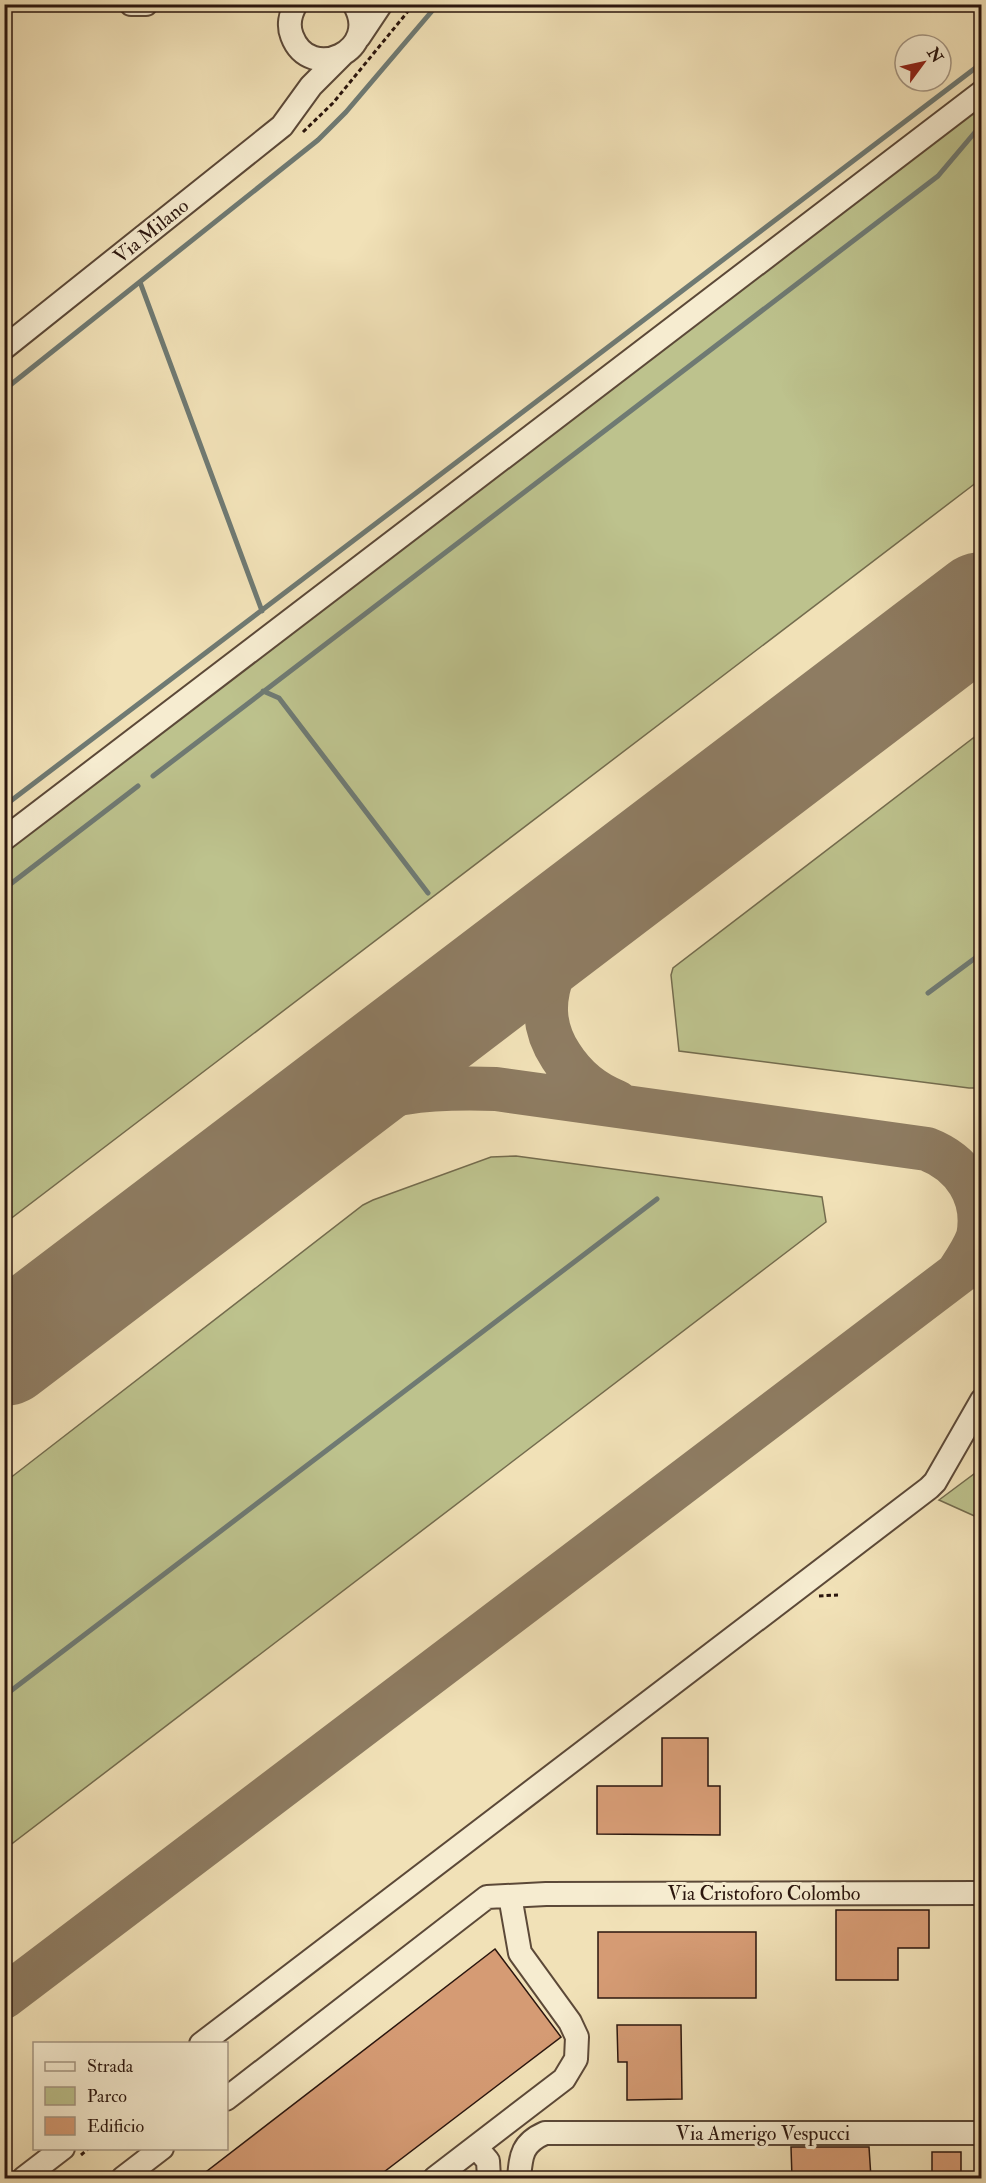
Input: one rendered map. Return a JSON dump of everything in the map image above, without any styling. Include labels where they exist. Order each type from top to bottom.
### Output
[{"type":"street","points":[[131,4],[146,4]]},
{"type":"street","points":[[276,4],[301,50],[316,58],[330,59],[351,46],[360,22],[354,4]]},
{"type":"street","points":[[291,33],[291,15],[296,4]]},
{"type":"street","name":"Via Milano","points":[[4,348],[282,126],[311,86],[351,46],[381,4]]},
{"type":"street","name":"Via Milano","points":[[291,33],[300,71],[299,88],[293,109]]},
{"type":"street","points":[[4,838],[981,92]]},
{"type":"street","points":[[202,2042],[929,1488],[935,1482],[980,1406]]},
{"type":"street","name":"Via Cristoforo Colombo","points":[[228,2097],[487,1897],[546,1894],[981,1893]]},
{"type":"street","points":[[435,2178],[564,2079],[576,2059],[577,2037],[570,2022],[520,1953],[510,1896]]},
{"type":"street","name":"Via Amerigo Vespucci","points":[[519,2178],[524,2149],[530,2142],[545,2133],[981,2133]]},
{"type":"street","points":[[476,2147],[488,2162],[489,2178]]},
{"type":"street","points":[[24,2178],[60,2150]]},
{"type":"street","points":[[123,2178],[159,2150]]},
{"type":"green space","points":[[981,104],[981,479],[5,1223],[5,847]]},
{"type":"green space","points":[[981,732],[981,1088],[679,1051],[671,975],[673,968]]},
{"type":"green space","points":[[516,1156],[822,1197],[826,1222],[5,1849],[5,1482],[363,1205],[491,1157]]},
{"type":"green space","points":[[978,1471],[979,1518],[939,1500]]},
{"type":"building","points":[[662,1738],[708,1738],[708,1786],[720,1786],[720,1835],[597,1834],[597,1786],[662,1786]]},
{"type":"building","points":[[836,1910],[929,1910],[929,1948],[898,1948],[898,1980],[836,1980]]},
{"type":"building","points":[[598,1932],[756,1932],[756,1998],[598,1998]]},
{"type":"building","points":[[495,1949],[561,2037],[376,2178],[198,2178]]},
{"type":"building","points":[[617,2025],[681,2025],[682,2099],[627,2100],[627,2062],[618,2062]]},
{"type":"building","points":[[791,2147],[869,2147],[871,2178],[792,2178]]},
{"type":"building","points":[[932,2152],[961,2152],[961,2178],[932,2178]]},
{"type":"waterway","points":[[4,390],[318,140],[346,112],[438,4]]},
{"type":"waterway","points":[[978,4],[980,64]]},
{"type":"waterway","points":[[4,806],[982,63]]},
{"type":"waterway","points":[[153,776],[938,176],[982,124]]},
{"type":"waterway","points":[[140,282],[262,611]]},
{"type":"waterway","points":[[263,691],[279,698],[428,893]]},
{"type":"waterway","points":[[4,889],[138,786]]},
{"type":"waterway","points":[[928,993],[982,953]]},
{"type":"waterway","points":[[4,1696],[657,1199]]},
{"type":"taxiway","points":[[604,895],[576,931],[554,971],[548,991],[546,1012],[550,1034],[566,1064],[592,1089],[617,1102]]},
{"type":"taxiway","points":[[286,1137],[389,1096],[427,1090],[496,1089],[927,1149],[940,1155],[961,1172],[975,1195],[980,1222],[978,1237],[957,1274]]},
{"type":"taxiway","points":[[4,1997],[982,1255]]},
{"type":"runway","points":[[4,1351],[982,607]]}]
